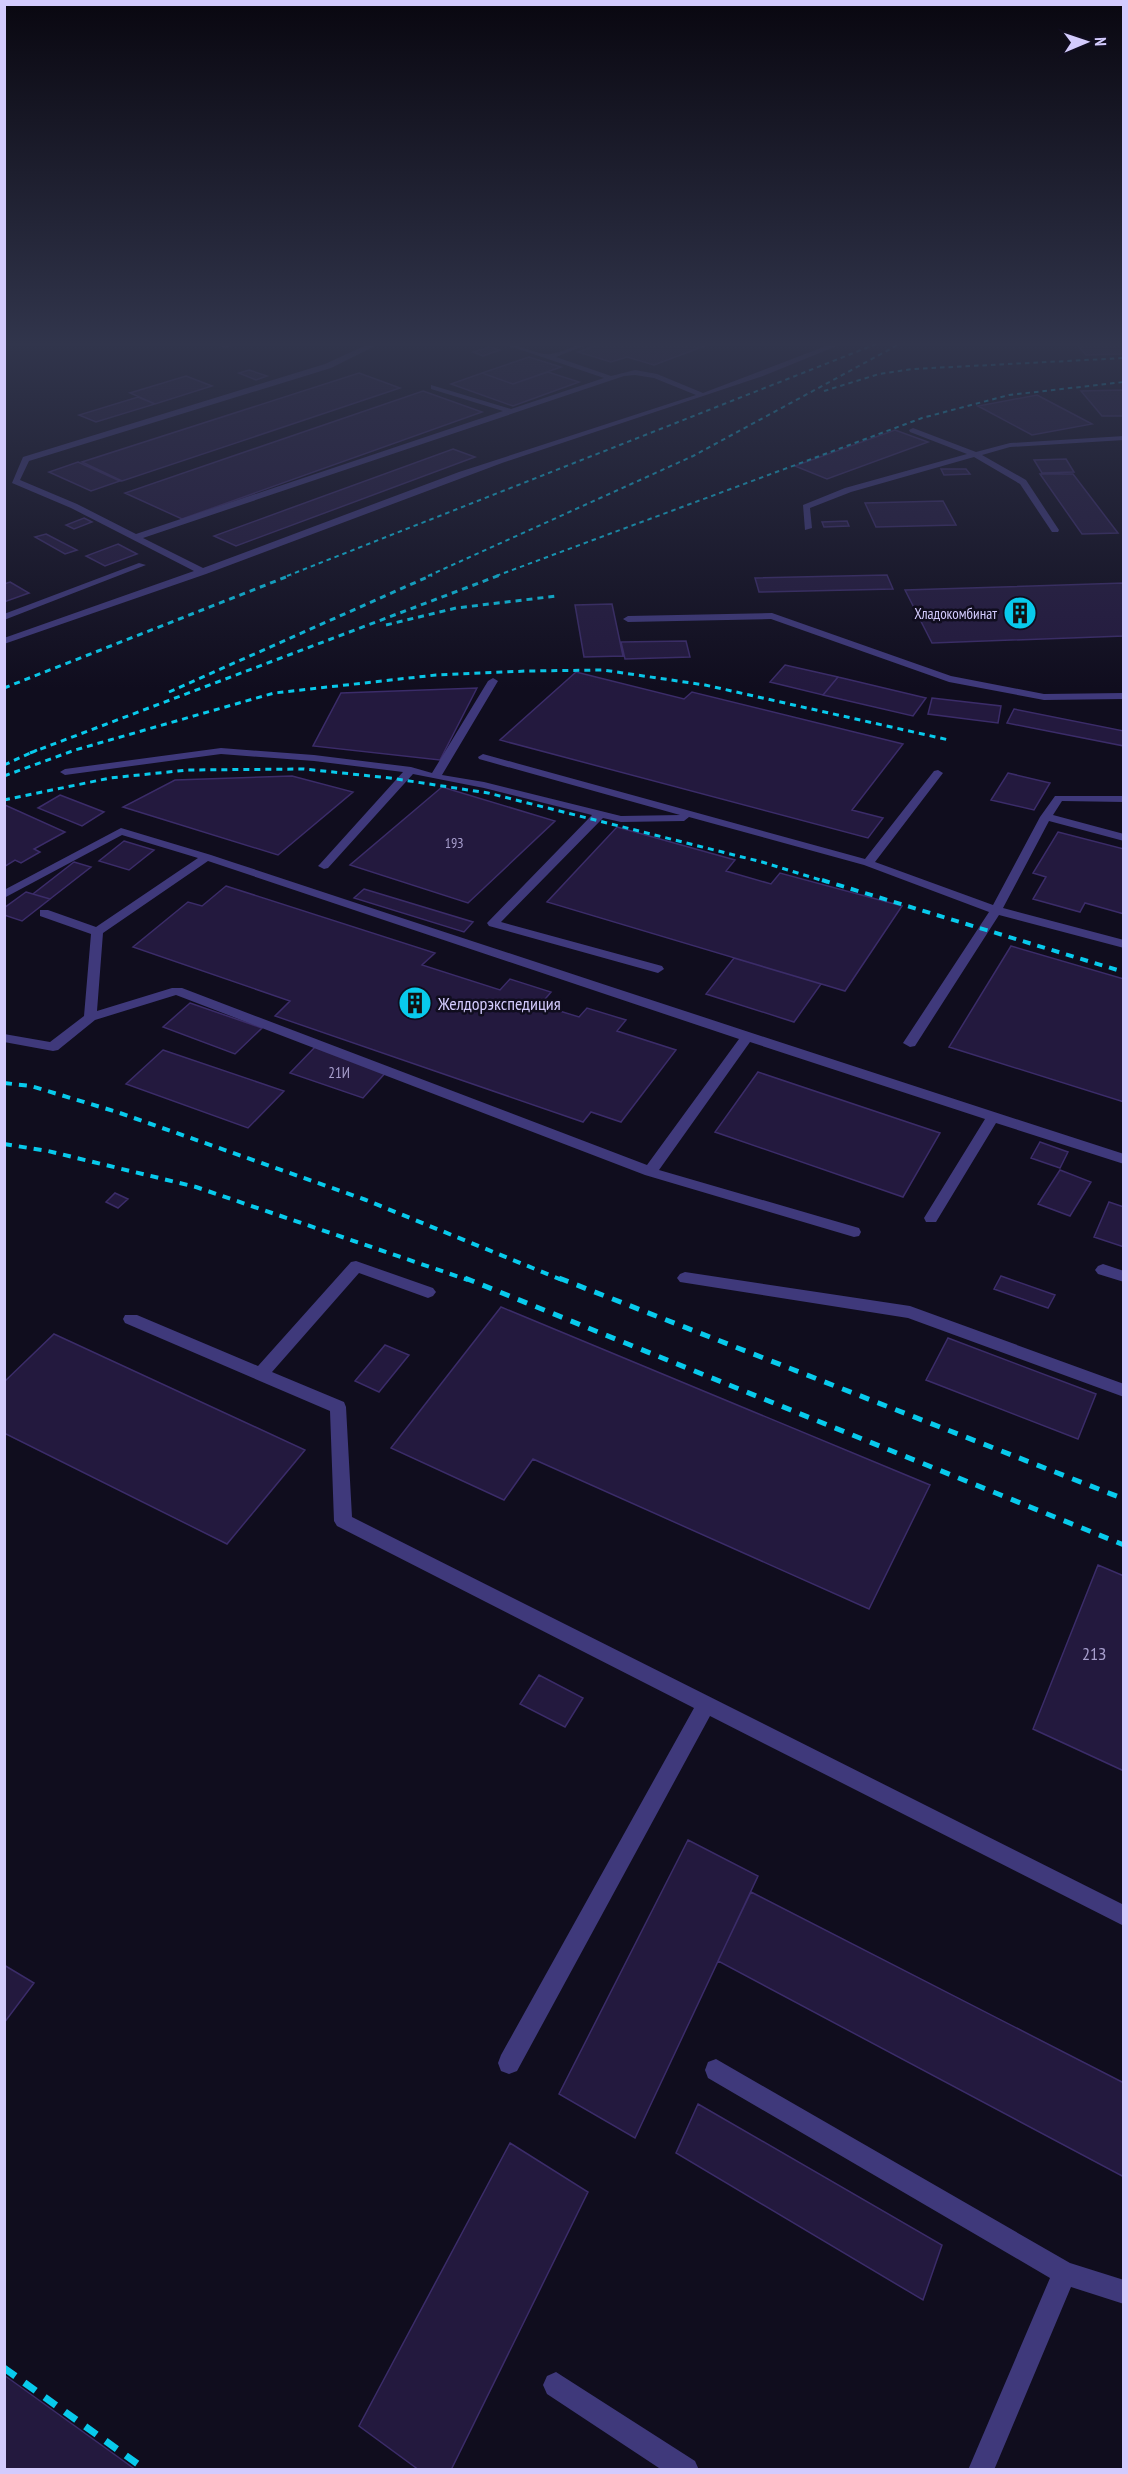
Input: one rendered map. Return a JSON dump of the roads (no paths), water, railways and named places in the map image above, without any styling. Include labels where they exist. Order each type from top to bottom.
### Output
[{"type":"street","points":[[15,481],[26,459],[34,456]]},
{"type":"street","points":[[135,537],[375,456]]},
{"type":"street","points":[[4,617],[203,572],[514,456]]},
{"type":"street","points":[[808,528],[806,507],[848,490],[971,456]]},
{"type":"street","points":[[979,456],[1023,482],[1055,530]]},
{"type":"street","points":[[4,480],[15,481],[74,506],[203,572]]},
{"type":"street","points":[[4,641],[142,566]]},
{"type":"street","points":[[628,619],[772,615],[948,679],[1044,697],[1124,696]]},
{"type":"street","points":[[435,777],[493,681]]},
{"type":"street","points":[[65,772],[221,751],[314,758],[411,770],[435,777],[484,785],[621,819],[701,817]]},
{"type":"street","points":[[483,758],[868,863],[996,910],[1124,944]]},
{"type":"street","points":[[324,866],[411,770]]},
{"type":"street","points":[[868,863],[938,773]]},
{"type":"street","points":[[910,1043],[996,910],[1059,798],[1124,799]]},
{"type":"street","points":[[600,814],[493,923],[658,969]]},
{"type":"street","points":[[1046,818],[1124,838]]},
{"type":"street","points":[[4,895],[121,831],[207,857],[747,1037],[994,1115],[1124,1159]]},
{"type":"street","points":[[97,932],[207,857]]},
{"type":"street","points":[[44,913],[97,932]]},
{"type":"street","points":[[90,1017],[97,932]]},
{"type":"street","points":[[4,1038],[53,1047],[90,1017],[177,991],[650,1172],[854,1232]]},
{"type":"street","points":[[650,1172],[747,1037]]},
{"type":"street","points":[[931,1218],[994,1115]]},
{"type":"street","points":[[261,1374],[356,1266],[428,1292]]},
{"type":"street","points":[[1103,1270],[1124,1277]]},
{"type":"street","points":[[685,1278],[909,1312],[1124,1391]]},
{"type":"street","points":[[131,1319],[338,1407],[343,1521],[1124,1916]]},
{"type":"street","points":[[509,2063],[705,1704]]},
{"type":"street","points":[[716,2070],[1065,2273],[1124,2292]]},
{"type":"street","points":[[981,2469],[1065,2273]]},
{"type":"street","points":[[556,2385],[686,2469]]},
{"type":"railway","points":[[287,576],[591,456]]},
{"type":"railway","points":[[428,576],[692,456]]},
{"type":"railway","points":[[496,576],[818,456]]},
{"type":"railway","points":[[4,688],[291,575]]},
{"type":"railway","points":[[169,692],[432,575]]},
{"type":"railway","points":[[32,752],[500,575]]},
{"type":"railway","points":[[386,625],[456,608],[557,596]]},
{"type":"railway","points":[[4,776],[75,750],[274,693],[436,675],[527,671],[603,670],[705,685],[949,740]]},
{"type":"railway","points":[[32,752],[37,750]]},
{"type":"railway","points":[[4,765],[32,752]]},
{"type":"railway","points":[[4,800],[110,778],[188,770],[304,769],[390,778],[488,793],[762,862],[827,882]]},
{"type":"railway","points":[[822,880],[1124,972]]},
{"type":"railway","points":[[4,1083],[31,1086],[117,1112],[366,1200],[562,1280]]},
{"type":"railway","points":[[4,1144],[48,1151],[196,1187],[468,1280]]},
{"type":"railway","points":[[465,1278],[1124,1545]]},
{"type":"railway","points":[[559,1278],[1124,1499]]},
{"type":"railway","points":[[4,2368],[146,2470]]},
{"type":"place","name":"Хладокомбинат","points":[[1020,613]]},
{"type":"place","name":"Желдорэкспедиция","points":[[415,1003]]}]
